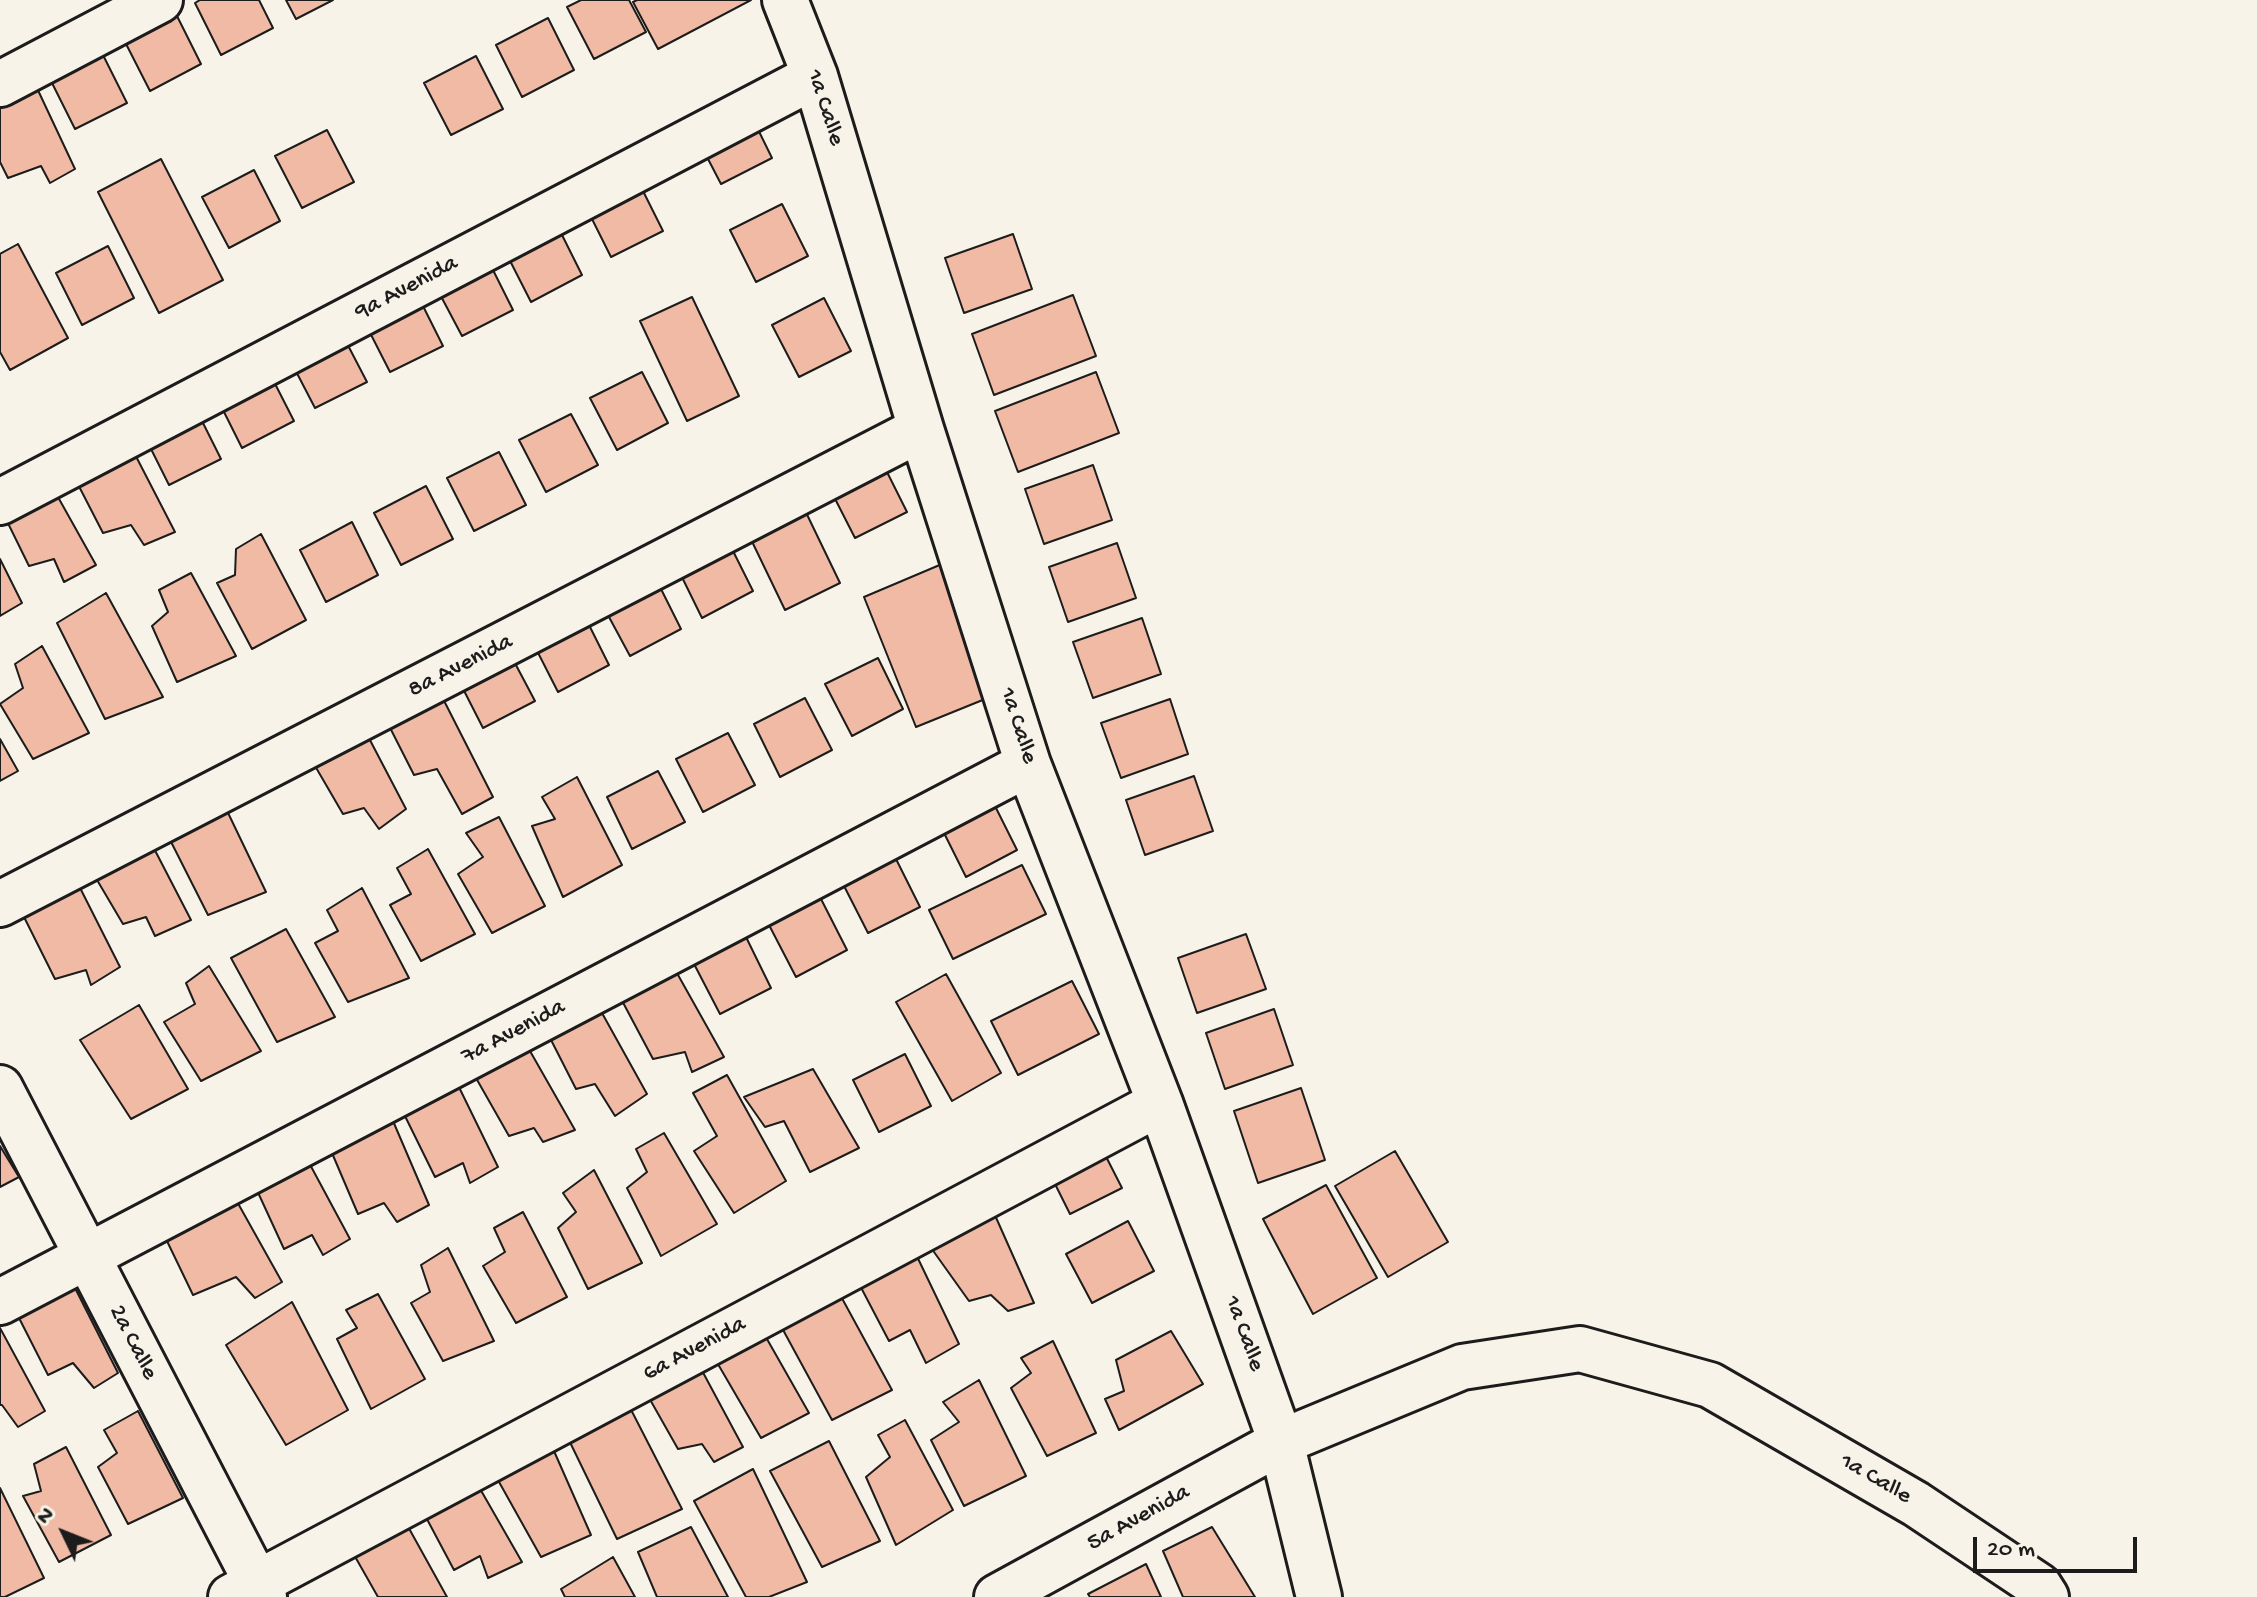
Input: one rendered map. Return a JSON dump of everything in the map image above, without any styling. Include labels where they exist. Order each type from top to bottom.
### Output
[{"type":"street","points":[[0,84],[160,0]]},
{"type":"street","name":"1a Calle","points":[[785,0],[815,76],[921,429],[1028,764],[1160,1103],[1281,1442],[1319,1597]]},
{"type":"street","name":"9a Avenida","points":[[0,502],[815,76]]},
{"type":"street","name":"8a Avenida","points":[[0,904],[921,429]]},
{"type":"street","name":"7a Avenida","points":[[0,1302],[1028,764]]},
{"type":"street","name":"2a Calle","points":[[0,1088],[87,1256],[250,1592]]},
{"type":"street","name":"6a Avenida","points":[[250,1592],[1160,1103]]},
{"type":"street","name":"1a Calle","points":[[1281,1442],[1462,1367],[1580,1349],[1710,1385],[1916,1504],[2039,1586],[2046,1597]]},
{"type":"street","name":"5a Avenida","points":[[997,1597],[1281,1442]]},
{"type":"building","points":[[200,0],[259,0],[273,28],[221,55],[195,3]]},
{"type":"building","points":[[286,0],[333,0],[296,19]]},
{"type":"building","points":[[581,0],[629,0],[646,32],[594,59],[567,7]]},
{"type":"building","points":[[751,0],[658,49],[633,2]]},
{"type":"building","points":[[175,12],[201,64],[150,91],[123,38]]},
{"type":"building","points":[[548,18],[574,70],[522,97],[496,45]]},
{"type":"building","points":[[101,51],[127,103],[75,129],[49,77]]},
{"type":"building","points":[[476,56],[503,109],[451,135],[424,83]]},
{"type":"building","points":[[36,86],[75,169],[50,183],[41,166],[8,178],[0,162],[0,104]]},
{"type":"building","points":[[746,105],[772,158],[721,184],[694,132]]},
{"type":"building","points":[[327,130],[354,182],[302,208],[275,156]]},
{"type":"building","points":[[161,159],[223,280],[159,313],[98,192]]},
{"type":"building","points":[[254,170],[280,221],[229,248],[202,197]]},
{"type":"building","points":[[637,179],[663,231],[611,257],[585,205]]},
{"type":"building","points":[[782,204],[808,256],[756,282],[730,230]]},
{"type":"building","points":[[556,223],[582,275],[531,302],[504,249]]},
{"type":"building","points":[[1013,234],[1032,289],[964,313],[945,258]]},
{"type":"building","points":[[18,244],[68,338],[10,370],[0,352],[0,254]]},
{"type":"building","points":[[108,246],[134,298],[82,325],[56,273]]},
{"type":"building","points":[[487,258],[513,310],[462,336],[435,285]]},
{"type":"building","points":[[417,294],[443,346],[390,372],[364,321]]},
{"type":"building","points":[[1073,295],[1096,356],[994,395],[972,334]]},
{"type":"building","points":[[692,297],[739,396],[687,421],[640,321]]},
{"type":"building","points":[[824,298],[851,351],[799,377],[772,325]]},
{"type":"building","points":[[340,330],[367,382],[315,408],[288,356]]},
{"type":"building","points":[[268,370],[294,421],[242,448],[216,396]]},
{"type":"building","points":[[642,372],[668,423],[617,450],[590,398]]},
{"type":"building","points":[[1096,372],[1119,433],[1018,472],[995,411]]},
{"type":"building","points":[[195,407],[221,459],[169,485],[143,433]]},
{"type":"building","points":[[571,414],[598,465],[546,492],[519,440]]},
{"type":"building","points":[[126,437],[175,532],[144,545],[131,525],[103,533],[69,467]]},
{"type":"building","points":[[499,452],[526,505],[474,531],[447,478]]},
{"type":"building","points":[[881,460],[907,512],[855,538],[829,487]]},
{"type":"building","points":[[1093,465],[1112,520],[1044,544],[1025,489]]},
{"type":"building","points":[[49,481],[96,565],[64,582],[54,559],[29,566],[0,507]]},
{"type":"building","points":[[426,486],[453,539],[401,565],[374,513]]},
{"type":"building","points":[[800,500],[840,583],[785,610],[745,527]]},
{"type":"building","points":[[352,522],[378,575],[326,602],[300,550]]},
{"type":"building","points":[[261,534],[306,620],[252,649],[217,583],[235,575],[236,549]]},
{"type":"building","points":[[727,539],[753,591],[702,618],[676,565]]},
{"type":"building","points":[[1117,543],[1136,598],[1068,622],[1049,567]]},
{"type":"building","points":[[0,559],[22,603],[0,616]]},
{"type":"building","points":[[942,564],[995,695],[916,727],[864,597]]},
{"type":"building","points":[[191,573],[236,656],[177,682],[152,626],[168,612],[159,590]]},
{"type":"building","points":[[655,577],[681,629],[630,656],[602,604]]},
{"type":"building","points":[[106,593],[163,697],[105,719],[57,623]]},
{"type":"building","points":[[583,613],[609,665],[558,692],[531,639]]},
{"type":"building","points":[[1142,618],[1161,674],[1093,698],[1073,642]]},
{"type":"building","points":[[42,646],[89,733],[33,759],[0,704],[23,688],[15,664]]},
{"type":"building","points":[[508,650],[535,701],[483,728],[457,677]]},
{"type":"building","points":[[878,658],[903,709],[852,736],[825,684]]},
{"type":"building","points":[[435,683],[493,797],[462,814],[437,769],[414,775],[382,712]]},
{"type":"building","points":[[805,698],[832,750],[780,777],[754,724]]},
{"type":"building","points":[[1170,699],[1188,754],[1121,778],[1101,723]]},
{"type":"building","points":[[360,721],[406,809],[379,829],[364,808],[343,814],[304,747]]},
{"type":"building","points":[[728,733],[755,785],[703,812],[676,759]]},
{"type":"building","points":[[0,739],[18,771],[0,781]]},
{"type":"building","points":[[658,771],[685,822],[632,849],[607,797]]},
{"type":"building","points":[[1194,776],[1213,831],[1145,855],[1126,800]]},
{"type":"building","points":[[577,777],[622,865],[563,897],[532,826],[555,819],[542,797]]},
{"type":"building","points":[[218,792],[266,892],[208,915],[162,824]]},
{"type":"building","points":[[991,798],[1017,850],[966,877],[940,825]]},
{"type":"building","points":[[499,817],[545,906],[492,933],[458,874],[483,857],[466,833]]},
{"type":"building","points":[[146,833],[191,920],[155,936],[146,917],[123,924],[87,863]]},
{"type":"building","points":[[428,849],[475,934],[421,961],[390,905],[411,894],[397,868]]},
{"type":"building","points":[[894,855],[920,907],[868,933],[842,882]]},
{"type":"building","points":[[1022,865],[1046,914],[953,959],[929,910]]},
{"type":"building","points":[[71,870],[120,967],[91,985],[86,970],[55,979],[16,901]]},
{"type":"building","points":[[362,888],[409,978],[348,1002],[315,943],[338,931],[327,910]]},
{"type":"building","points":[[821,899],[847,950],[796,977],[769,925]]},
{"type":"building","points":[[286,929],[335,1017],[277,1042],[231,958]]},
{"type":"building","points":[[1246,934],[1266,989],[1197,1013],[1178,958]]},
{"type":"building","points":[[745,935],[771,988],[720,1014],[693,962]]},
{"type":"building","points":[[209,966],[261,1051],[201,1081],[164,1022],[195,1004],[186,983]]},
{"type":"building","points":[[673,966],[724,1057],[692,1072],[685,1052],[653,1059],[619,995]]},
{"type":"building","points":[[946,974],[1001,1073],[952,1101],[896,1002]]},
{"type":"building","points":[[1072,981],[1099,1034],[1018,1075],[991,1021]]},
{"type":"building","points":[[597,1004],[647,1094],[615,1116],[595,1084],[576,1089],[549,1036]]},
{"type":"building","points":[[139,1005],[188,1089],[131,1119],[80,1040]]},
{"type":"building","points":[[1274,1009],[1293,1065],[1225,1089],[1206,1033]]},
{"type":"building","points":[[526,1044],[575,1130],[543,1142],[534,1128],[509,1136],[476,1078]]},
{"type":"building","points":[[905,1054],[931,1106],[879,1132],[853,1080]]},
{"type":"building","points":[[813,1069],[859,1148],[810,1172],[784,1121],[765,1127],[744,1097]]},
{"type":"building","points":[[727,1075],[786,1181],[734,1213],[694,1151],[717,1136],[693,1093]]},
{"type":"building","points":[[455,1079],[498,1167],[470,1183],[463,1163],[435,1177],[402,1110]]},
{"type":"building","points":[[1301,1088],[1325,1160],[1258,1183],[1234,1111]]},
{"type":"building","points":[[390,1114],[429,1205],[397,1222],[384,1203],[358,1214],[329,1146]]},
{"type":"building","points":[[664,1133],[717,1224],[661,1256],[627,1188],[647,1172],[636,1149]]},
{"type":"building","points":[[1095,1135],[1122,1188],[1070,1214],[1044,1162]]},
{"type":"building","points":[[0,1146],[19,1177],[0,1187]]},
{"type":"building","points":[[1395,1151],[1448,1242],[1388,1277],[1335,1186]]},
{"type":"building","points":[[307,1159],[350,1239],[323,1255],[312,1235],[284,1249],[255,1186]]},
{"type":"building","points":[[594,1170],[642,1263],[588,1289],[558,1228],[576,1212],[563,1193]]},
{"type":"building","points":[[1326,1185],[1377,1278],[1313,1314],[1263,1219]]},
{"type":"building","points":[[235,1198],[282,1282],[255,1298],[236,1277],[193,1295],[166,1239]]},
{"type":"building","points":[[523,1212],[567,1297],[516,1323],[483,1266],[505,1252],[494,1228]]},
{"type":"building","points":[[994,1213],[1034,1303],[1008,1311],[991,1295],[969,1301],[929,1245]]},
{"type":"building","points":[[1128,1221],[1154,1271],[1092,1303],[1066,1254]]},
{"type":"building","points":[[912,1246],[959,1344],[926,1363],[910,1330],[889,1341],[856,1278]]},
{"type":"building","points":[[448,1248],[494,1341],[443,1361],[411,1303],[430,1292],[421,1265]]},
{"type":"building","points":[[72,1282],[118,1373],[94,1388],[73,1363],[48,1375],[17,1314]]},
{"type":"building","points":[[838,1291],[892,1390],[832,1420],[782,1328]]},
{"type":"building","points":[[378,1294],[425,1379],[371,1409],[337,1339],[357,1328],[346,1310]]},
{"type":"building","points":[[292,1302],[348,1410],[286,1445],[226,1345]]},
{"type":"building","points":[[0,1328],[45,1411],[18,1427],[0,1405]]},
{"type":"building","points":[[1171,1331],[1203,1384],[1119,1430],[1105,1399],[1124,1391],[1116,1360]]},
{"type":"building","points":[[763,1332],[809,1413],[761,1438],[715,1359]]},
{"type":"building","points":[[1053,1341],[1096,1433],[1047,1456],[1011,1388],[1031,1373],[1021,1358]]},
{"type":"building","points":[[699,1365],[743,1447],[714,1462],[702,1444],[678,1449],[648,1396]]},
{"type":"building","points":[[979,1380],[1026,1476],[964,1506],[931,1440],[959,1422],[943,1402]]},
{"type":"building","points":[[625,1398],[682,1509],[617,1539],[565,1432]]},
{"type":"building","points":[[138,1411],[183,1498],[128,1524],[98,1467],[117,1453],[104,1430]]},
{"type":"building","points":[[905,1420],[953,1510],[896,1545],[866,1477],[890,1457],[878,1435]]},
{"type":"building","points":[[829,1441],[880,1541],[822,1567],[770,1471]]},
{"type":"building","points":[[550,1442],[591,1535],[541,1557],[494,1473]]},
{"type":"building","points":[[66,1447],[111,1535],[59,1562],[23,1496],[41,1491],[34,1464]]},
{"type":"building","points":[[753,1469],[807,1582],[769,1597],[746,1597],[694,1501]]},
{"type":"building","points":[[475,1480],[522,1562],[488,1578],[480,1556],[454,1570],[420,1506]]},
{"type":"building","points":[[0,1488],[44,1578],[5,1597],[0,1597]]},
{"type":"building","points":[[401,1514],[447,1597],[378,1597],[349,1546]]},
{"type":"building","points":[[691,1527],[728,1597],[657,1597],[638,1552]]},
{"type":"building","points":[[1212,1527],[1255,1597],[1183,1597],[1163,1551]]},
{"type":"building","points":[[613,1557],[635,1597],[565,1597],[561,1589]]},
{"type":"building","points":[[1146,1564],[1161,1597],[1090,1597],[1088,1594]]}]
